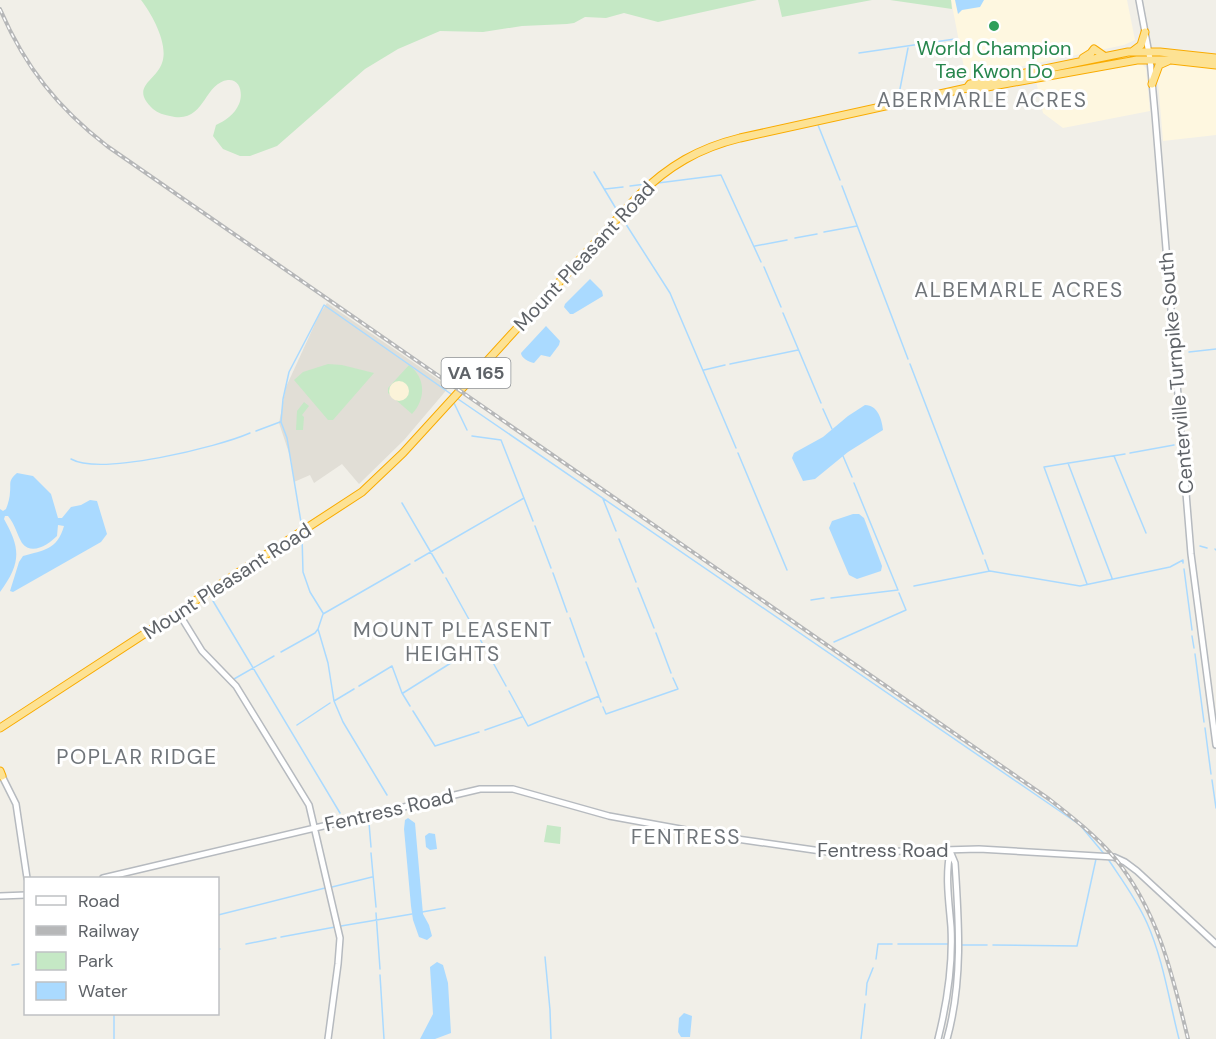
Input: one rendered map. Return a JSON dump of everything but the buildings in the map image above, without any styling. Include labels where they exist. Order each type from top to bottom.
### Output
[{"type":"highway","points":[[1128,52],[1140,47],[1145,32]]},
{"type":"highway","name":"Mount Pleasant Road","points":[[967,88],[970,84],[1075,62],[1094,49],[1105,56],[1128,52],[1216,65]]},
{"type":"highway","name":"Mount Pleasant Road","points":[[2,728],[343,506],[371,484],[404,452],[638,196],[677,163],[700,150],[727,141],[967,88],[971,90],[1149,56],[1216,58]]},
{"type":"highway","points":[[1152,84],[1159,65],[1171,60]]},
{"type":"highway","points":[[1074,71],[1075,62]]},
{"type":"street","name":"Centerville Turnpike South","points":[[1139,0],[1152,84],[1191,554],[1216,745]]},
{"type":"street","points":[[178,612],[202,651],[228,676],[241,694],[305,797],[315,828],[340,938],[327,1039]]},
{"type":"street","points":[[1,773],[16,804],[27,877]]},
{"type":"street","name":"Fentress Road","points":[[111,877],[480,789],[493,788],[526,792],[609,816],[809,850],[845,854],[1004,850],[1120,859],[1160,892],[1216,944]]},
{"type":"street","points":[[938,1039],[945,1006],[951,952],[947,867],[950,851]]},
{"type":"street","points":[[947,1039],[957,985],[959,951],[955,863],[950,851]]},
{"type":"street","points":[[0,896],[24,895]]},
{"type":"shaded area","points":[[951,0],[1127,0],[1135,40],[1124,45],[966,78]]},
{"type":"shaded area","points":[[1167,62],[1216,67],[1216,135],[1163,141],[1157,70]]},
{"type":"shaded area","points":[[1141,63],[1146,68],[1150,111],[1063,128],[1043,113],[1036,81]]},
{"type":"shaded area","points":[[327,303],[449,387],[404,440],[359,484],[342,464],[314,483],[310,475],[294,482],[291,459],[279,423],[286,387],[319,315]]},
{"type":"green space","points":[[141,0],[757,0],[658,22],[624,13],[606,18],[585,17],[567,24],[522,26],[483,32],[440,31],[398,49],[365,69],[277,146],[250,156],[240,156],[223,149],[213,136],[216,125],[229,117],[239,104],[241,92],[236,82],[228,80],[220,83],[213,88],[197,109],[190,115],[182,117],[159,113],[146,101],[143,95],[146,84],[159,69],[164,56],[154,21]]},
{"type":"green space","points":[[778,0],[872,0],[782,17]]},
{"type":"green space","points":[[890,0],[951,0],[952,9]]},
{"type":"green space","points":[[328,364],[374,373],[333,420],[328,420],[294,380],[303,372]]},
{"type":"green space","points":[[409,365],[419,376],[422,389],[420,402],[412,414],[388,393],[388,388]]},
{"type":"green space","points":[[304,402],[309,406],[302,415],[304,417],[303,430],[296,430],[297,411]]},
{"type":"green space","points":[[547,825],[561,827],[560,844],[544,842]]},
{"type":"sand","points":[[399,381],[406,384],[409,391],[406,398],[399,401],[392,398],[389,391],[392,384]]},
{"type":"water","points":[[955,0],[984,0],[980,7],[962,10],[958,14]]},
{"type":"water","points":[[590,279],[602,291],[603,296],[570,314],[564,307],[565,304]]},
{"type":"water","points":[[546,326],[560,341],[559,345],[550,357],[541,355],[534,363],[528,361],[522,357],[521,353]]},
{"type":"water","points":[[865,405],[876,410],[883,430],[848,452],[815,479],[803,481],[792,458],[794,453],[823,437]]},
{"type":"water","points":[[17,473],[33,476],[51,494],[58,518],[62,518],[71,507],[90,500],[97,501],[107,534],[101,542],[13,592],[10,591],[23,556],[49,548],[58,540],[64,526],[58,525],[57,536],[50,542],[31,549],[22,543],[10,519],[5,516],[4,519],[14,539],[16,556],[12,573],[0,592],[0,509],[3,511],[6,509],[12,478]]},
{"type":"water","points":[[859,514],[864,518],[882,566],[881,571],[857,579],[849,575],[829,528],[832,521]]},
{"type":"water","points":[[408,818],[415,823],[423,914],[432,936],[427,940],[419,937],[413,920],[404,829],[405,820]]},
{"type":"water","points":[[429,833],[435,834],[437,849],[430,850],[426,847],[425,836]]},
{"type":"water","points":[[437,962],[443,965],[448,983],[451,1033],[435,1039],[420,1039],[433,1014],[430,967]]},
{"type":"water","points":[[684,1013],[692,1016],[690,1037],[681,1037],[678,1032],[679,1018]]},
{"type":"waterway","points":[[859,53],[955,39]]},
{"type":"waterway","points":[[899,94],[908,48]]},
{"type":"waterway","points":[[818,125],[840,180]]},
{"type":"waterway","points":[[594,172],[618,212]]},
{"type":"waterway","points":[[658,183],[721,175],[761,262]]},
{"type":"waterway","points":[[630,186],[646,184]]},
{"type":"waterway","points":[[842,186],[908,359]]},
{"type":"waterway","points":[[605,189],[623,187]]},
{"type":"waterway","points":[[622,218],[670,293],[736,448]]},
{"type":"waterway","points":[[824,232],[857,226]]},
{"type":"waterway","points":[[795,238],[817,234]]},
{"type":"waterway","points":[[755,246],[787,240]]},
{"type":"waterway","points":[[764,267],[781,307]]},
{"type":"waterway","points":[[302,528],[287,438],[281,422],[283,399],[289,372],[324,305],[451,394]]},
{"type":"waterway","points":[[783,313],[821,403]]},
{"type":"waterway","points":[[1189,352],[1216,349]]},
{"type":"waterway","points":[[730,364],[798,350]]},
{"type":"waterway","points":[[910,364],[983,554]]},
{"type":"waterway","points":[[704,370],[725,365]]},
{"type":"waterway","points":[[458,399],[1080,825],[1105,855]]},
{"type":"waterway","points":[[454,403],[467,430]]},
{"type":"waterway","points":[[823,409],[832,429]]},
{"type":"waterway","points":[[256,431],[280,422]]},
{"type":"waterway","points":[[71,459],[86,463],[107,464],[160,458],[250,433]]},
{"type":"waterway","points":[[472,436],[501,440],[533,521]]},
{"type":"waterway","points":[[1130,453],[1174,445]]},
{"type":"waterway","points":[[738,453],[787,570]]},
{"type":"waterway","points":[[1087,584],[1044,467],[1125,454]]},
{"type":"waterway","points":[[843,456],[852,477]]},
{"type":"waterway","points":[[1114,456],[1146,533]]},
{"type":"waterway","points":[[1068,463],[1112,578]]},
{"type":"waterway","points":[[854,483],[898,590]]},
{"type":"waterway","points":[[415,561],[524,498]]},
{"type":"waterway","points":[[603,499],[616,531]]},
{"type":"waterway","points":[[402,503],[443,573]]},
{"type":"waterway","points":[[535,526],[551,568]]},
{"type":"waterway","points":[[302,536],[303,572],[310,592],[323,613]]},
{"type":"waterway","points":[[619,539],[636,582]]},
{"type":"waterway","points":[[1200,546],[1207,548]]},
{"type":"waterway","points":[[985,560],[989,571]]},
{"type":"waterway","points":[[914,586],[990,571],[1080,586],[1170,567],[1183,560],[1183,563]]},
{"type":"waterway","points":[[281,652],[315,633],[323,614],[410,564]]},
{"type":"waterway","points":[[1184,569],[1192,630]]},
{"type":"waterway","points":[[553,573],[567,612]]},
{"type":"waterway","points":[[446,578],[506,686]]},
{"type":"waterway","points":[[638,588],[654,628]]},
{"type":"waterway","points":[[831,598],[898,590]]},
{"type":"waterway","points":[[834,642],[906,610],[899,593]]},
{"type":"waterway","points":[[811,600],[824,598]]},
{"type":"waterway","points":[[213,601],[340,813]]},
{"type":"waterway","points":[[570,618],[584,657]]},
{"type":"waterway","points":[[318,629],[328,663],[334,701],[343,722],[387,795]]},
{"type":"waterway","points":[[656,633],[671,673]]},
{"type":"waterway","points":[[1192,636],[1194,648]]},
{"type":"waterway","points":[[467,653],[482,644]]},
{"type":"waterway","points":[[1195,654],[1204,722]]},
{"type":"waterway","points":[[234,679],[274,656]]},
{"type":"waterway","points":[[403,693],[462,656]]},
{"type":"waterway","points":[[586,662],[601,702]]},
{"type":"waterway","points":[[359,686],[392,666],[402,693],[410,706]]},
{"type":"waterway","points":[[603,707],[606,714],[678,689],[673,678]]},
{"type":"waterway","points":[[334,701],[354,689]]},
{"type":"waterway","points":[[509,691],[528,726],[599,696]]},
{"type":"waterway","points":[[297,725],[330,703]]},
{"type":"waterway","points":[[413,711],[435,746],[479,732]]},
{"type":"waterway","points":[[485,730],[522,717]]},
{"type":"waterway","points":[[1205,728],[1211,774]]},
{"type":"waterway","points":[[1212,780],[1216,808]]},
{"type":"waterway","points":[[369,823],[371,847]]},
{"type":"waterway","points":[[371,853],[376,907]]},
{"type":"waterway","points":[[993,945],[1077,946],[1096,859]]},
{"type":"waterway","points":[[1108,859],[1139,906],[1153,937],[1162,965],[1179,1039]]},
{"type":"waterway","points":[[332,887],[372,877]]},
{"type":"waterway","points":[[219,915],[325,888]]},
{"type":"waterway","points":[[422,912],[445,908]]},
{"type":"waterway","points":[[376,913],[380,969]]},
{"type":"waterway","points":[[341,926],[412,914]]},
{"type":"waterway","points":[[281,937],[335,927]]},
{"type":"waterway","points":[[246,944],[276,938]]},
{"type":"waterway","points":[[876,959],[878,944],[892,944]]},
{"type":"waterway","points":[[898,944],[948,944]]},
{"type":"waterway","points":[[961,945],[987,945]]},
{"type":"waterway","points":[[545,957],[551,1039]]},
{"type":"waterway","points":[[12,965],[19,964]]},
{"type":"waterway","points":[[866,995],[867,983],[873,968]]},
{"type":"waterway","points":[[380,975],[384,1039]]},
{"type":"waterway","points":[[861,1039],[865,1004]]},
{"type":"waterway","points":[[114,1015],[114,1039]]},
{"type":"railway","points":[[0,9],[20,50],[44,85],[73,117],[107,146],[1049,799],[1083,826],[1114,857],[1142,899],[1153,921],[1176,990],[1188,1039]]},
{"type":"place","name":"World Champion Tae Kwon Do","points":[[994,26]]},
{"type":"district","name":"ABERMARLE ACRES","points":[[982,100]]},
{"type":"district","name":"ALBEMARLE ACRES","points":[[1019,290]]},
{"type":"district","name":"MOUNT PLEASENT HEIGHTS","points":[[453,642]]},
{"type":"district","name":"POPLAR RIDGE","points":[[137,757]]},
{"type":"district","name":"FENTRESS","points":[[686,837]]}]
